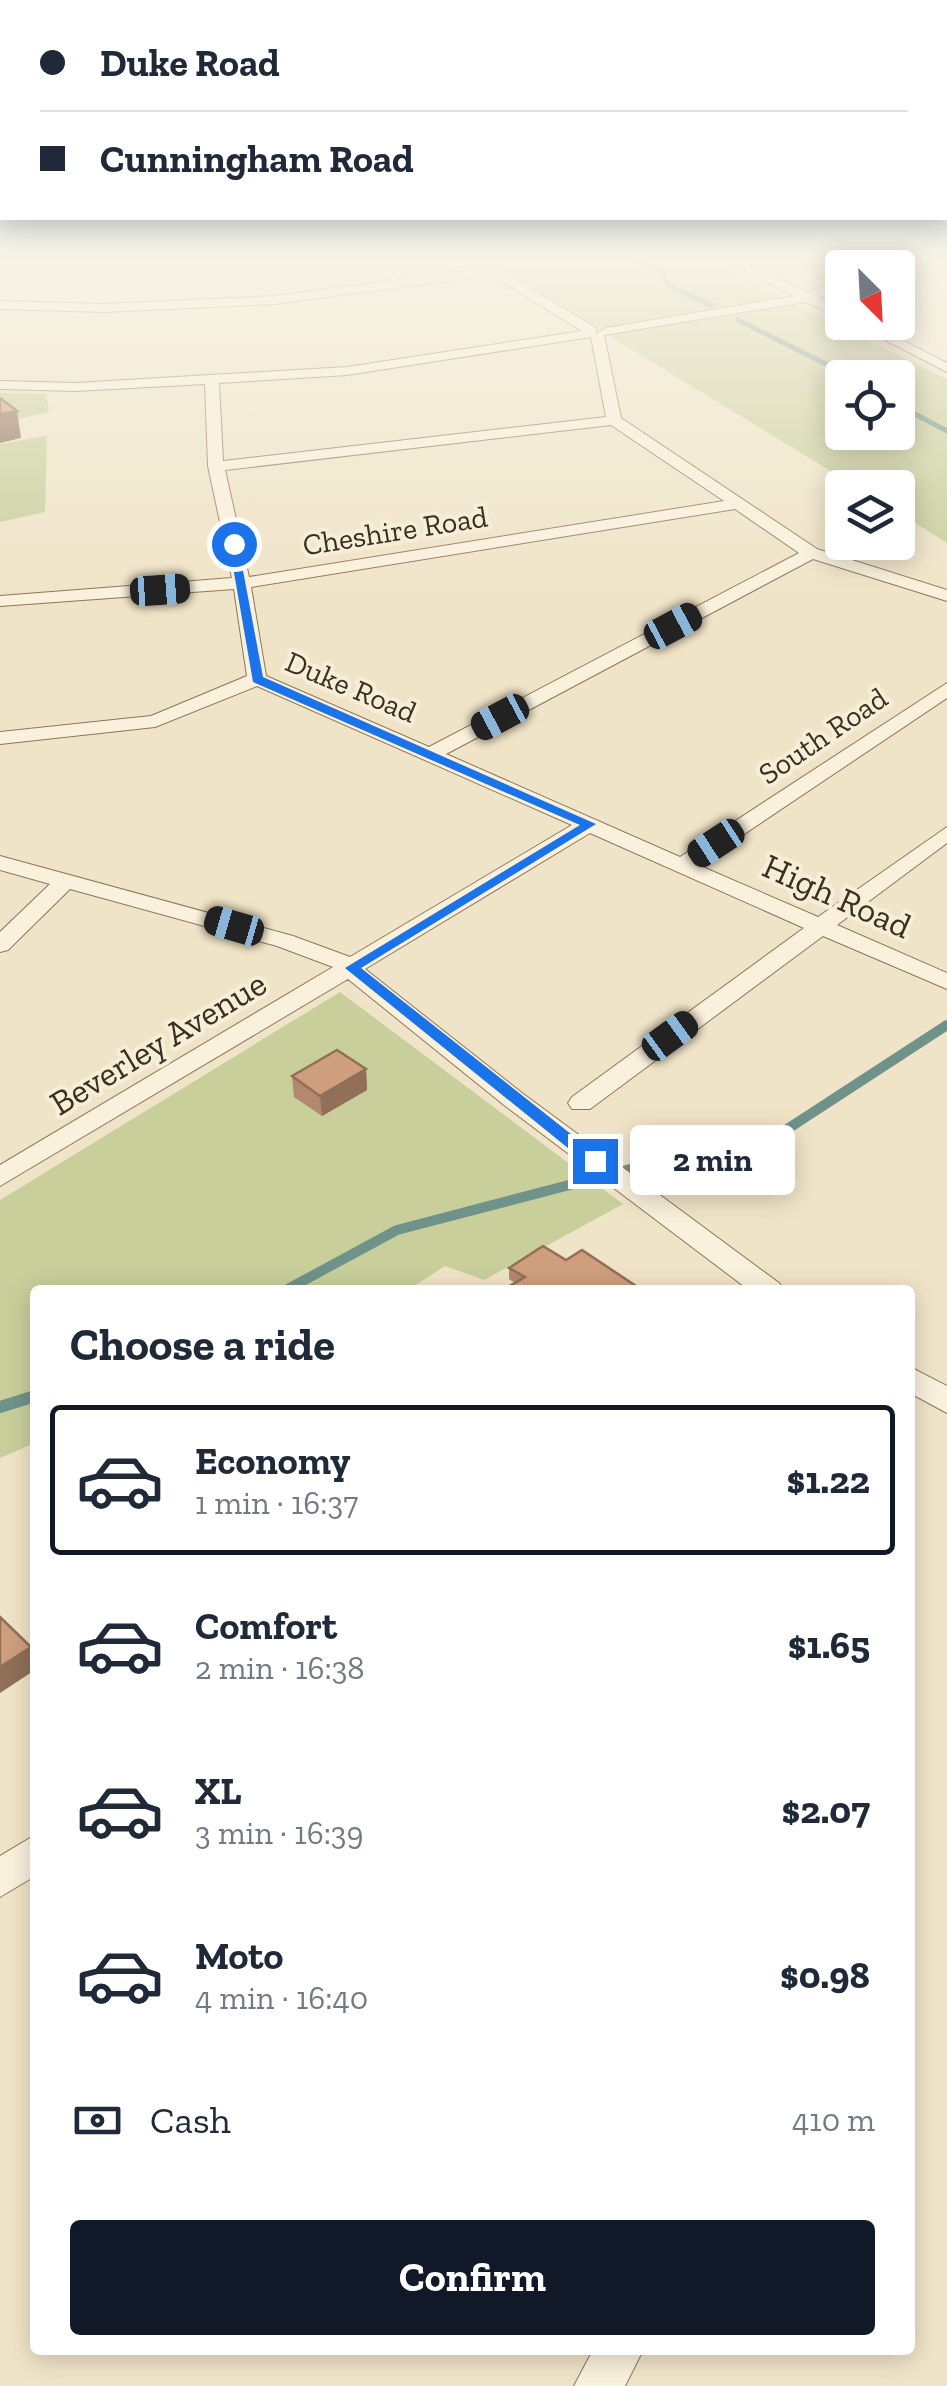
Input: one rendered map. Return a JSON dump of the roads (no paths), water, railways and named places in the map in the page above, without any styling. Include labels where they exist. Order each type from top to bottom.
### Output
[{"type":"street","points":[[0,384],[76,387],[341,371]]},
{"type":"street","points":[[603,371],[614,420]]},
{"type":"street","name":"Duke Road","points":[[212,379],[216,466],[242,584],[257,679],[590,824]]},
{"type":"street","points":[[216,466],[614,420],[811,553],[947,596]]},
{"type":"street","name":"Cheshire Road","points":[[0,600],[242,584],[737,504]]},
{"type":"street","points":[[432,754],[811,553]]},
{"type":"street","points":[[926,590],[947,588]]},
{"type":"street","points":[[0,738],[156,722],[257,679]]},
{"type":"street","name":"South Road","points":[[682,865],[947,690]]},
{"type":"street","name":"High Road","points":[[590,824],[947,982]]},
{"type":"street","name":"Beverley Avenue","points":[[0,1178],[590,824]]},
{"type":"street","points":[[582,1103],[947,833]]},
{"type":"street","points":[[0,863],[303,946],[352,968],[513,1099],[760,1285]]},
{"type":"street","points":[[0,945],[66,882]]},
{"type":"street","points":[[915,1381],[947,1401]]},
{"type":"street","points":[[0,1880],[30,1857]]},
{"type":"street","points":[[598,2386],[617,2355]]},
{"type":"waterway","points":[[915,414],[947,431]]},
{"type":"waterway","points":[[295,1285],[397,1230],[665,1160],[772,1139],[947,1025]]},
{"type":"waterway","points":[[0,1407],[30,1398]]}]
